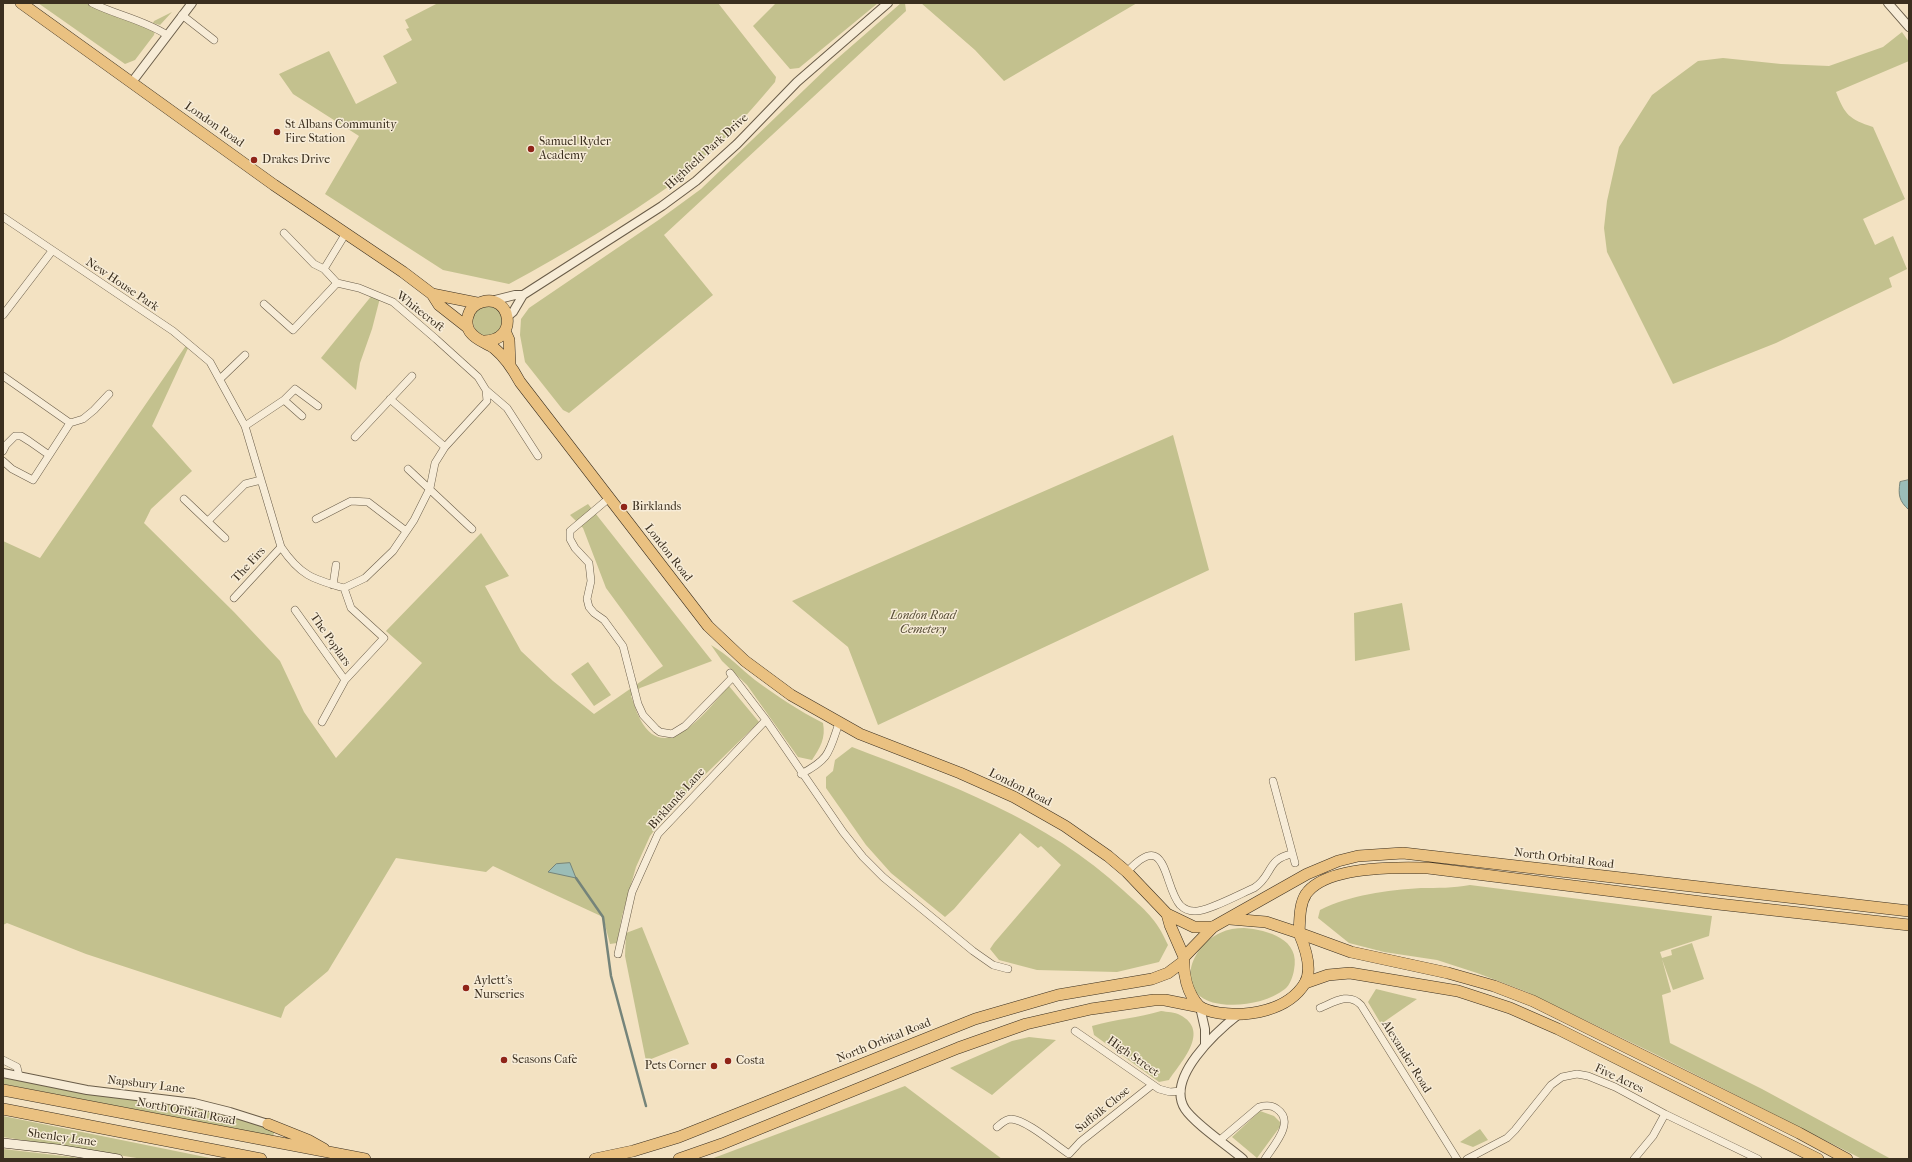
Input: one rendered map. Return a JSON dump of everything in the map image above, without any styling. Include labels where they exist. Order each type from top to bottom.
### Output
[{"type":"main road","name":"London Road","points":[[21,3],[274,185],[346,233],[432,294],[439,305],[467,327],[476,338],[493,348],[510,365],[520,382],[708,626],[745,661],[780,686],[838,723],[885,745],[960,773],[1014,797],[1065,826],[1108,856],[1127,872],[1167,914],[1194,927],[1213,928]]},
{"type":"main road","name":"London Road","points":[[432,294],[477,303],[491,301]]},
{"type":"main road","points":[[491,301],[501,306],[507,317]]},
{"type":"main road","points":[[467,327],[467,318],[470,310],[477,303]]},
{"type":"main road","name":"London Road","points":[[507,317],[505,331],[509,340],[510,365]]},
{"type":"main road","points":[[483,341],[496,340],[505,331]]},
{"type":"main road","name":"North Orbital Road","points":[[1230,919],[1302,877],[1324,866],[1358,856],[1402,853],[1909,911]]},
{"type":"main road","name":"North Orbital Road","points":[[1299,933],[1303,901],[1311,888],[1332,878],[1350,873],[1379,868],[1405,867],[1428,868],[1718,904],[1909,925]]},
{"type":"main road","name":"London Road","points":[[1167,914],[1184,959]]},
{"type":"main road","points":[[1200,1007],[1188,988],[1184,959],[1213,928],[1230,919],[1266,922],[1350,952],[1448,973],[1494,986],[1533,1001],[1799,1133],[1847,1159]]},
{"type":"main road","points":[[1299,933],[1307,956],[1308,971],[1305,983]]},
{"type":"main road","name":"North Orbital Road","points":[[595,1159],[634,1151],[679,1137],[975,1019],[1058,995],[1152,979],[1168,973],[1184,959]]},
{"type":"main road","points":[[678,1159],[722,1144],[958,1048],[1026,1024],[1091,1010],[1154,1000],[1165,1000],[1200,1007],[1215,1012],[1239,1014],[1263,1011],[1284,1002],[1294,995],[1305,983],[1328,975],[1350,973],[1458,990],[1510,1008],[1558,1029],[1818,1159]]},
{"type":"main road","name":"North Orbital Road","points":[[3,1090],[365,1159]]},
{"type":"main road","points":[[3,1109],[261,1159]]},
{"type":"main road","points":[[268,1124],[308,1140],[333,1154]]},
{"type":"main road","name":"Shenley Lane","points":[[3,1143],[57,1149],[118,1159]]},
{"type":"street","points":[[92,3],[105,10],[155,28],[167,35]]},
{"type":"street","points":[[132,82],[192,3]]},
{"type":"street","name":"Highfield Park Drive","points":[[507,317],[519,303],[523,295],[662,206],[696,181],[737,144],[797,82],[888,3]]},
{"type":"street","points":[[1888,3],[1909,27]]},
{"type":"street","points":[[182,15],[214,40]]},
{"type":"street","name":"New House Park","points":[[3,217],[173,332],[210,362],[245,426],[281,547],[293,564],[312,578],[344,588]]},
{"type":"street","points":[[264,304],[293,330],[337,283],[324,269],[314,264],[284,233]]},
{"type":"street","points":[[324,269],[346,233]]},
{"type":"street","points":[[3,315],[52,251]]},
{"type":"street","name":"Whitecroft","points":[[337,283],[358,288],[393,302],[447,348],[478,377],[486,390]]},
{"type":"street","name":"Highfield Park Drive","points":[[491,301],[515,295],[523,295]]},
{"type":"street","points":[[220,379],[245,355]]},
{"type":"street","points":[[3,376],[70,423]]},
{"type":"street","points":[[355,437],[412,376]]},
{"type":"street","points":[[245,426],[284,400],[295,389],[318,406]]},
{"type":"street","points":[[344,588],[365,578],[394,551],[414,520],[430,488],[434,463],[445,447],[487,402],[486,390]]},
{"type":"street","points":[[486,390],[507,408],[538,456]]},
{"type":"street","points":[[3,461],[12,469],[33,480],[70,423],[83,419],[109,394]]},
{"type":"street","points":[[390,399],[445,447]]},
{"type":"street","points":[[284,400],[302,416]]},
{"type":"street","points":[[3,451],[6,445],[15,436],[21,436],[50,455]]},
{"type":"street","points":[[408,469],[472,529]]},
{"type":"street","points":[[208,521],[245,484],[261,480]]},
{"type":"street","points":[[608,498],[570,531],[570,539],[589,563],[591,580],[587,599],[589,607],[594,613],[604,620],[623,646],[643,715],[660,732],[672,734],[685,726],[732,675],[766,720],[801,774],[859,852],[883,876],[973,951],[993,965],[1008,969]]},
{"type":"street","points":[[184,499],[225,538]]},
{"type":"street","points":[[316,519],[351,501],[368,502],[406,532]]},
{"type":"street","name":"The Firs","points":[[234,598],[281,547]]},
{"type":"street","points":[[333,585],[336,565]]},
{"type":"street","name":"The Poplars","points":[[295,610],[345,680],[384,638],[351,608],[344,588]]},
{"type":"street","points":[[322,722],[345,680]]},
{"type":"street","name":"Birklands Lane","points":[[618,954],[632,892],[658,834],[766,720]]},
{"type":"street","points":[[801,774],[820,764],[824,759],[838,723]]},
{"type":"street","points":[[1273,781],[1290,838],[1292,854],[1296,863]]},
{"type":"street","points":[[1127,872],[1140,859],[1152,856],[1157,858],[1164,865],[1175,898],[1180,905],[1184,909],[1196,912],[1254,888],[1260,884],[1273,863],[1278,858],[1292,854]]},
{"type":"street","name":"Alexander Road","points":[[1320,1008],[1345,998],[1353,998],[1361,1005],[1457,1159]]},
{"type":"street","points":[[1200,1007],[1205,1028],[1205,1045]]},
{"type":"street","points":[[1239,1014],[1225,1025],[1205,1045],[1185,1074],[1181,1091],[1186,1110],[1243,1159]]},
{"type":"street","name":"High Street","points":[[1075,1031],[1164,1091],[1181,1091]]},
{"type":"street","points":[[3,1060],[17,1067],[19,1076]]},
{"type":"street","name":"Napsbury Lane","points":[[3,1073],[87,1090],[194,1103],[268,1124]]},
{"type":"street","name":"Five Acres","points":[[1466,1159],[1507,1138],[1551,1085],[1562,1077],[1577,1074],[1588,1076],[1615,1088],[1758,1159]]},
{"type":"street","name":"Suffolk Close","points":[[1069,1154],[1080,1142],[1152,1084]]},
{"type":"street","points":[[1220,1140],[1259,1108],[1264,1106],[1276,1108],[1283,1115],[1285,1124],[1264,1159]]},
{"type":"street","points":[[1634,1159],[1654,1136],[1665,1114]]},
{"type":"street","points":[[997,1127],[1004,1122],[1011,1120],[1029,1126],[1075,1159]]},
{"type":"green space","points":[[38,3],[86,3],[111,15],[155,30],[154,35],[135,60],[125,64]]},
{"type":"green space","name":"Samuel Ryder Academy","points":[[438,3],[718,3],[776,77],[775,82],[717,147],[691,170],[637,208],[552,260],[509,284],[443,270],[325,194],[359,136],[293,94],[279,74],[329,51],[356,104],[397,83],[383,56],[412,40],[406,29],[409,28],[405,20]]},
{"type":"green space","points":[[776,3],[878,3],[799,68],[790,69],[753,26]]},
{"type":"green space","points":[[901,3],[905,3],[906,11],[664,235],[713,295],[569,413],[563,410],[525,362],[520,335],[521,319],[529,308],[660,219],[701,189],[831,64]]},
{"type":"green space","points":[[921,3],[1137,3],[1004,81],[975,50]]},
{"type":"green space","points":[[172,12],[160,25],[153,23],[154,21]]},
{"type":"green space","points":[[1902,32],[1909,42],[1909,61],[1836,92],[1842,106],[1849,115],[1858,121],[1873,127],[1905,199],[1863,219],[1875,245],[1893,236],[1907,269],[1889,278],[1892,287],[1776,343],[1673,384],[1607,252],[1604,228],[1607,201],[1619,147],[1652,95],[1698,61],[1723,58],[1781,64],[1829,66],[1883,47]]},
{"type":"green space","points":[[373,294],[380,298],[372,329],[360,363],[356,390],[321,358]]},
{"type":"green space","points":[[488,306],[498,311],[503,321],[498,331],[488,336],[478,331],[473,321],[478,311]]},
{"type":"green space","points":[[189,346],[152,426],[192,471],[151,509],[144,523],[234,612],[280,661],[304,712],[336,758],[422,663],[386,631],[481,533],[509,576],[485,586],[521,651],[553,681],[594,714],[663,666],[606,588],[583,528],[570,515],[588,504],[712,661],[640,688],[631,696],[640,719],[650,733],[662,738],[674,736],[687,729],[699,719],[729,686],[759,722],[672,807],[650,836],[636,867],[622,916],[617,943],[610,944],[603,917],[493,866],[486,872],[396,858],[328,971],[285,1007],[281,1018],[86,954],[7,923],[3,925],[3,541],[40,558],[185,347]]},
{"type":"green space","name":"London Road Cemetery","points":[[1173,435],[1209,570],[878,725],[848,647],[792,601]]},
{"type":"green space","points":[[1402,603],[1410,650],[1355,661],[1354,613]]},
{"type":"green space","points":[[711,645],[772,692],[823,723],[824,733],[822,743],[812,760],[798,757],[747,685],[722,661]]},
{"type":"green space","points":[[588,662],[611,695],[594,706],[571,674]]},
{"type":"green space","points":[[852,747],[960,790],[995,806],[1063,843],[1124,891],[1154,921],[1168,945],[1159,962],[1117,972],[1037,970],[999,960],[990,949],[1061,865],[1041,846],[1038,848],[1020,833],[954,909],[945,917],[891,873],[866,845],[826,788],[826,777],[833,771],[835,760]]},
{"type":"green space","points":[[1470,885],[1712,916],[1709,936],[1660,952],[1662,958],[1672,955],[1671,950],[1692,943],[1704,979],[1673,990],[1662,959],[1671,992],[1662,995],[1670,1043],[1762,1089],[1891,1159],[1862,1159],[1655,1054],[1527,992],[1437,960],[1384,952],[1349,943],[1318,918],[1320,910],[1369,894],[1408,889]]},
{"type":"green space","points":[[642,927],[689,1044],[646,1061],[625,956],[626,933]]},
{"type":"green space","points":[[1244,928],[1272,934],[1281,938],[1288,944],[1293,951],[1295,959],[1294,972],[1290,983],[1278,994],[1263,1000],[1246,1004],[1229,1005],[1206,1000],[1196,992],[1191,983],[1190,972],[1193,960],[1209,940],[1220,933]]},
{"type":"green space","points":[[1376,989],[1417,999],[1381,1024],[1368,1002]]},
{"type":"green space","points":[[1161,1011],[1180,1015],[1189,1022],[1193,1029],[1191,1047],[1169,1080],[1159,1082],[1094,1035],[1092,1026]]},
{"type":"green space","points":[[1029,1037],[1056,1040],[992,1095],[950,1068],[1012,1041]]},
{"type":"green space","points":[[3,1078],[86,1093],[169,1102],[207,1109],[275,1130],[273,1136],[3,1084]]},
{"type":"green space","points":[[905,1086],[1002,1159],[711,1159]]},
{"type":"green space","points":[[1260,1111],[1274,1116],[1282,1124],[1257,1158],[1232,1137]]},
{"type":"green space","points":[[3,1116],[215,1159],[143,1159],[3,1137]]},
{"type":"green space","points":[[1480,1129],[1488,1140],[1473,1147],[1460,1142]]},
{"type":"green space","points":[[3,1149],[89,1159],[3,1159]]},
{"type":"water","points":[[1909,480],[1909,510],[1901,501],[1899,491],[1900,482]]},
{"type":"water","points":[[570,863],[576,878],[548,872],[556,864]]},
{"type":"waterway","points":[[576,878],[603,917],[611,976],[646,1106]]},
{"type":"place","name":"St Albans Community Fire Station","points":[[277,132]]},
{"type":"place","name":"Samuel Ryder Academy","points":[[531,149]]},
{"type":"place","name":"Drakes Drive","points":[[254,160]]},
{"type":"place","name":"Birklands","points":[[624,507]]},
{"type":"place","name":"Aylett's Nurseries","points":[[466,988]]},
{"type":"place","name":"Seasons Cafe","points":[[504,1060]]},
{"type":"place","name":"Costa","points":[[728,1061]]},
{"type":"place","name":"Pets Corner","points":[[714,1066]]}]
